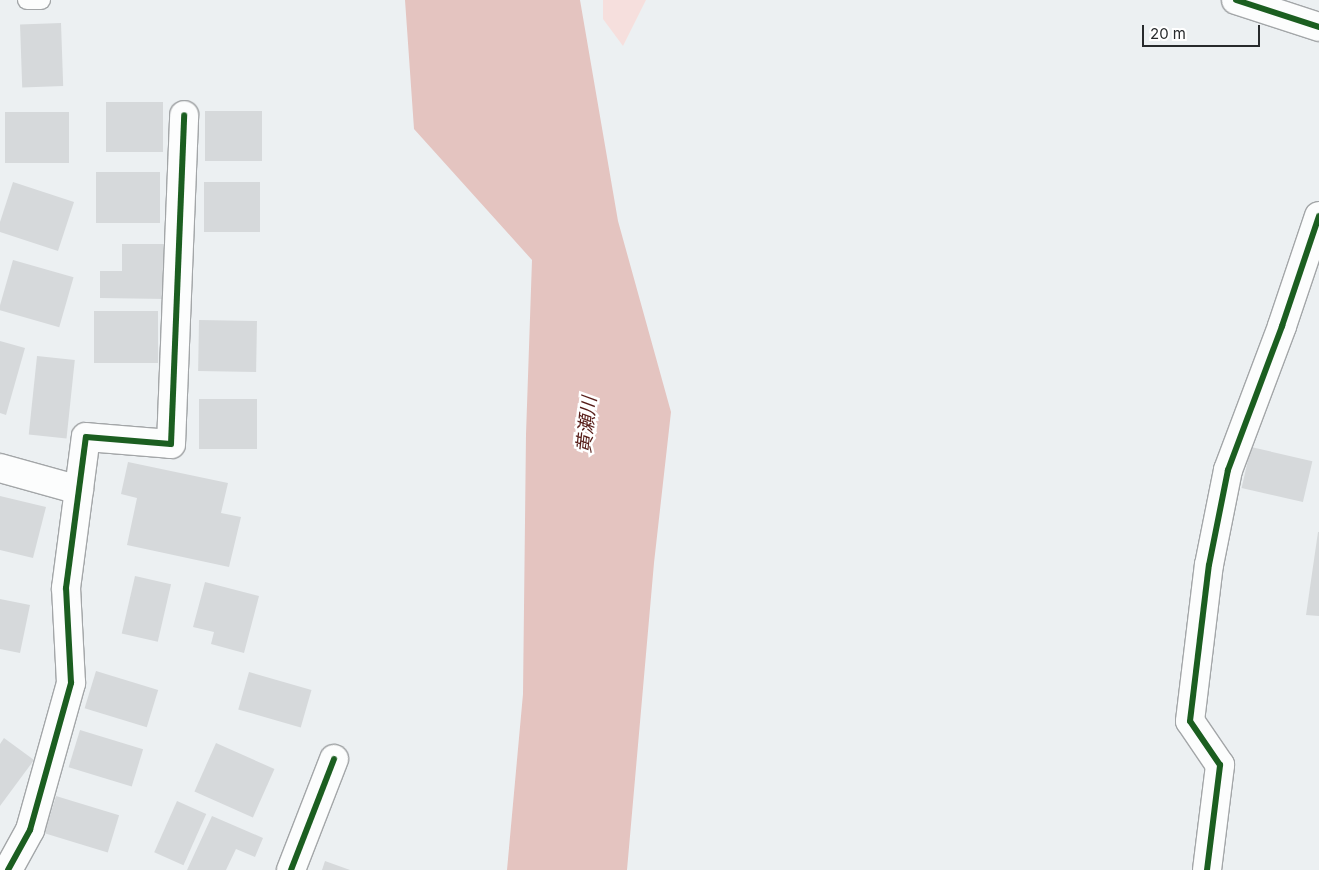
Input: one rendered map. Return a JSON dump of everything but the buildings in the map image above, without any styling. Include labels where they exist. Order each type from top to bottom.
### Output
[{"type":"street","points":[[1236,0],[1319,27]]},
{"type":"street","points":[[8,870],[30,830],[72,683],[66,588],[86,437],[171,444],[184,115]]},
{"type":"street","points":[[1207,870],[1220,765],[1190,721],[1208,565],[1228,470],[1282,326],[1319,216]]},
{"type":"street","points":[[0,468],[79,490]]},
{"type":"street","points":[[291,870],[334,759]]},
{"type":"lane","points":[[27,0],[41,0]]},
{"type":"shaded area","points":[[603,0],[646,0],[623,46],[603,19]]},
{"type":"water","name":"黄瀬川","points":[[405,0],[580,0],[618,221],[671,412],[654,563],[627,870],[507,870],[523,694],[526,434],[532,260],[414,129]]},
{"type":"cycle path","points":[[1236,0],[1319,27]]},
{"type":"cycle path","points":[[8,870],[30,830],[71,683],[66,588],[86,437],[171,444],[184,115]]},
{"type":"cycle path","points":[[1207,870],[1220,765],[1190,721],[1209,565],[1228,470],[1282,326],[1319,216]]},
{"type":"cycle path","points":[[291,870],[334,759]]}]
